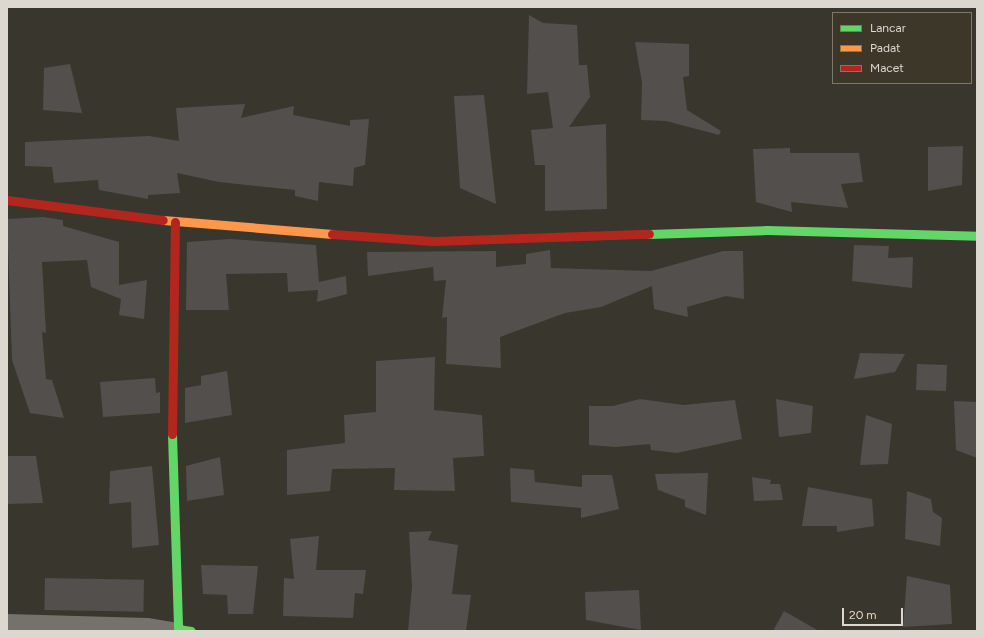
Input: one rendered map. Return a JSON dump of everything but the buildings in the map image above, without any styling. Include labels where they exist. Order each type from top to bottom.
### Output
[{"type":"street","points":[[7,200],[175,222],[433,241],[767,230],[977,236]]},
{"type":"street","points":[[7,622],[68,622],[183,630],[172,418],[175,222]]},
{"type":"traffic: fast","points":[[649,234],[767,230],[977,236]]},
{"type":"traffic: fast","points":[[172,434],[178,629],[191,631]]},
{"type":"traffic: slow","points":[[163,220],[332,234]]},
{"type":"traffic: jam","points":[[7,200],[163,220]]},
{"type":"traffic: jam","points":[[172,434],[175,222]]},
{"type":"traffic: jam","points":[[332,234],[433,241],[649,234]]}]
